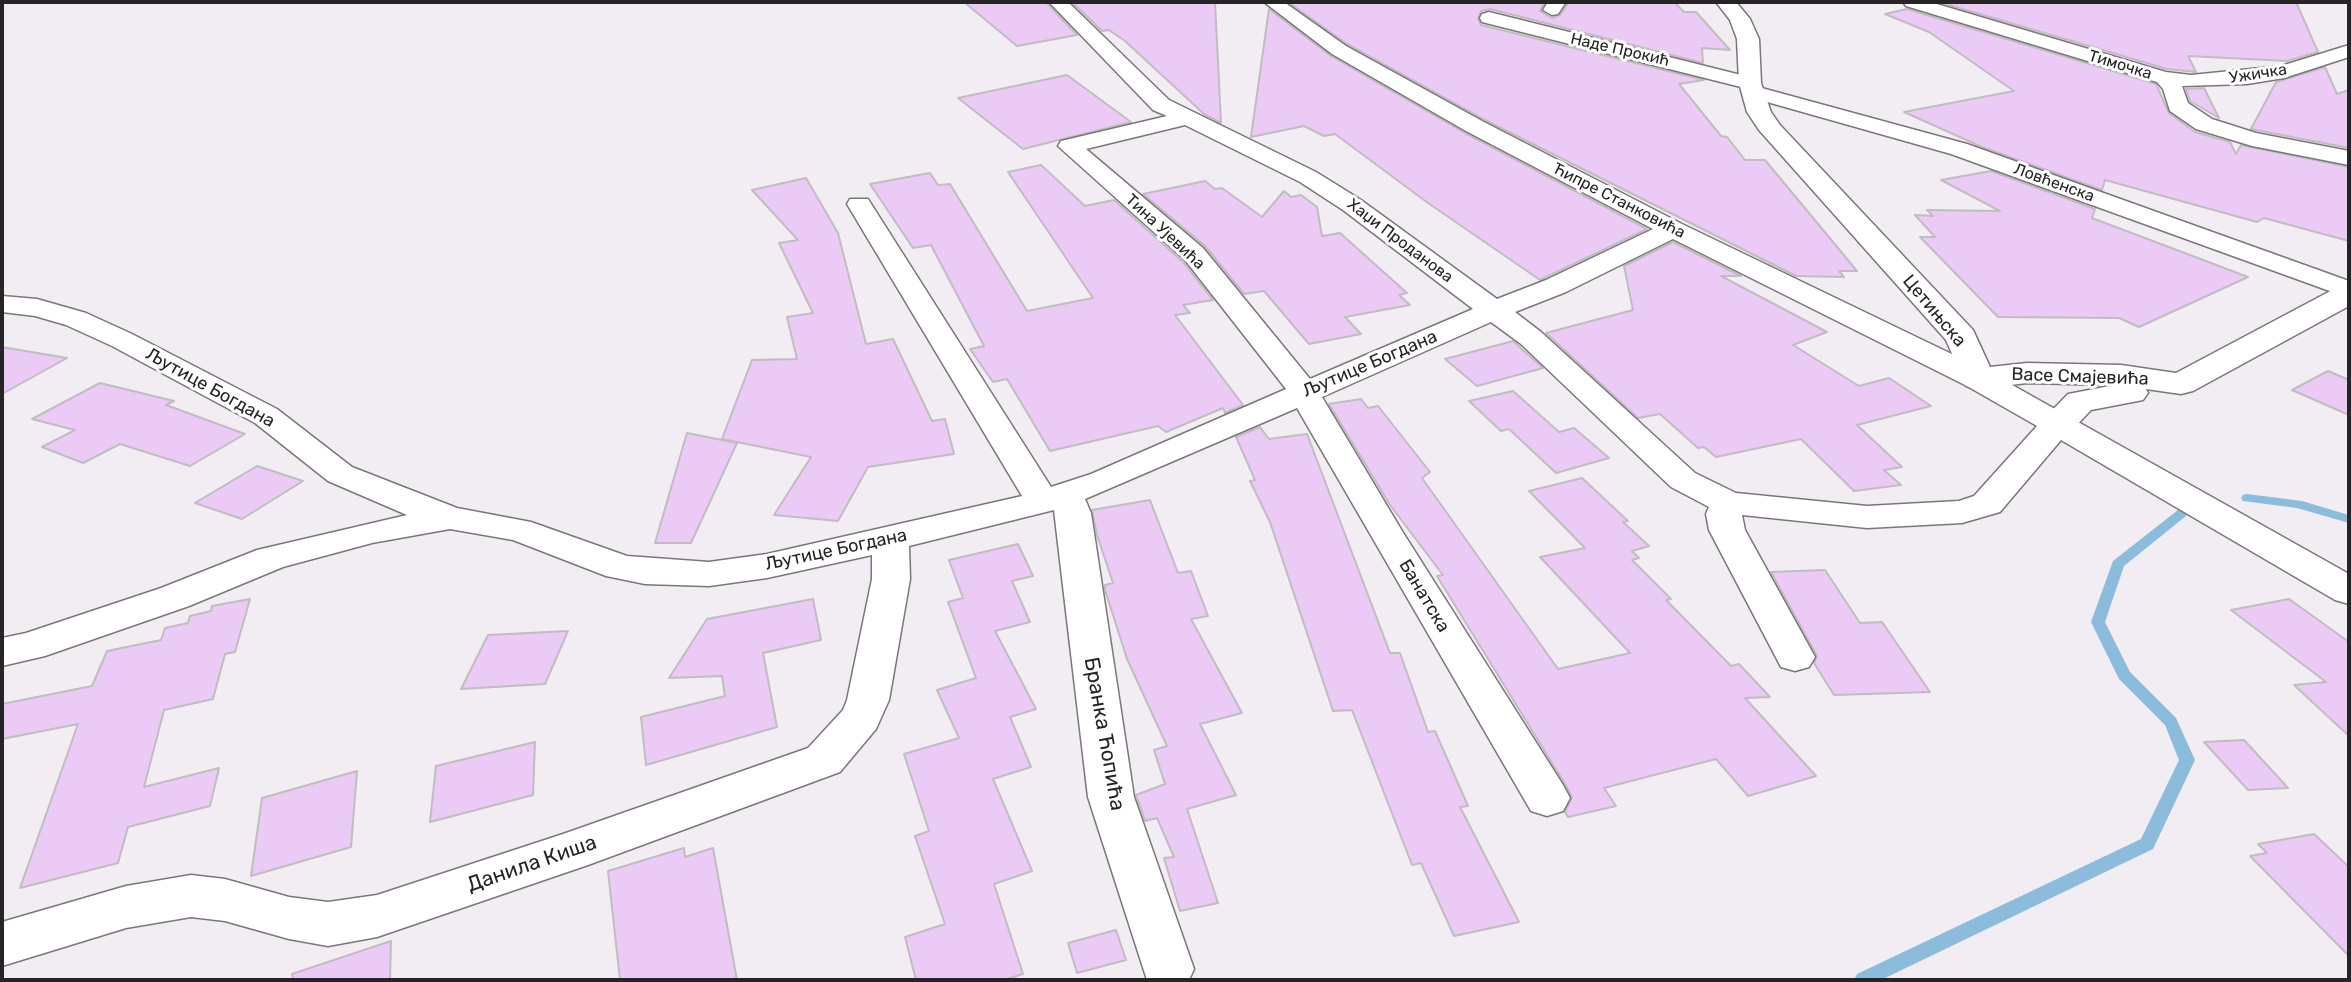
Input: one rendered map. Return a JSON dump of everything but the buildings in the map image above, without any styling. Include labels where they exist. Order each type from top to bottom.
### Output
[{"type":"street","name":"Хаџи Проданова","points":[[1058,2],[1139,86],[1161,105],[1308,177],[1531,338],[1683,480],[1728,503],[1867,517],[1962,512],[1987,503],[2057,424]]},
{"type":"street","name":"Ћипре Станковића","points":[[1273,2],[1339,50],[1383,75],[1673,229],[1978,379]]},
{"type":"street","name":"Цетињска","points":[[1726,2],[1740,19],[1748,39],[1752,87],[1759,112],[1770,130],[1961,337],[1978,379]]},
{"type":"street","name":"Тимочка","points":[[1912,2],[2164,78],[2173,88],[2178,106],[2204,124],[2252,139],[2349,158]]},
{"type":"street","name":"Наде Прокић","points":[[1489,18],[1752,87]]},
{"type":"street","name":"Ужичка","points":[[2164,78],[2191,81],[2247,78],[2284,72],[2349,51]]},
{"type":"street","name":"Ловћенска","points":[[1752,87],[1959,149],[2349,292]]},
{"type":"street","name":"Тина Ујевића","points":[[1189,118],[1069,146],[1194,254],[1304,392]]},
{"type":"street","name":"Бранка Ћопића","points":[[859,204],[1054,498],[1073,513],[1111,797],[1168,969]]},
{"type":"street","name":"Љутице Богдана","points":[[2,304],[37,308],[76,319],[122,340],[266,416],[340,474],[450,519],[518,530],[620,567],[670,574],[709,574],[767,566],[891,539],[1054,498],[1142,465],[1304,392],[1556,286],[1673,229]]},
{"type":"street","name":"Васе Смајевића","points":[[2057,424],[2080,401],[2163,390],[2181,384],[2349,292]]},
{"type":"street","name":"Васе Смајевића","points":[[1978,379],[2041,373],[2121,375],[2181,384]]},
{"type":"street","points":[[1978,379],[2349,591]]},
{"type":"street","name":"Банатска","points":[[1304,392],[1384,531],[1548,798]]},
{"type":"street","points":[[1728,503],[1724,514],[1727,530],[1795,657]]},
{"type":"street","points":[[2,652],[31,646],[175,597],[270,558],[372,532],[450,519]]},
{"type":"street","name":"Данила Киша","points":[[2,944],[126,907],[191,896],[225,900],[289,918],[328,924],[377,916],[608,838],[824,760],[861,718],[868,700],[891,579],[891,539]]},
{"type":"waterway","points":[[2247,498],[2298,504],[2349,519]]},
{"type":"waterway","points":[[1863,980],[2147,844],[2187,760],[2171,722],[2124,675],[2098,622],[2118,564],[2182,513]]}]
